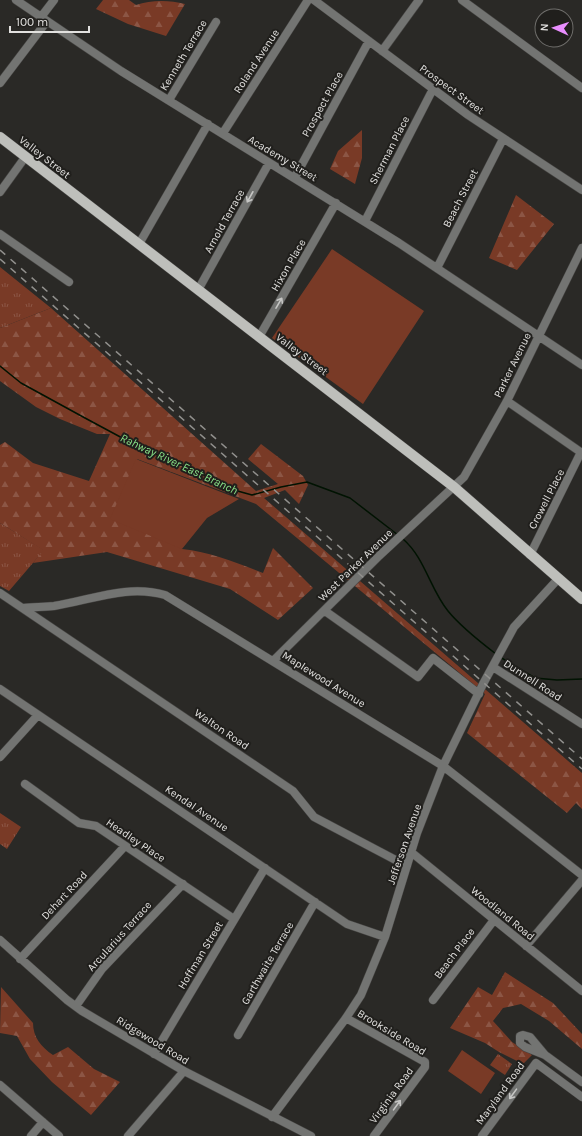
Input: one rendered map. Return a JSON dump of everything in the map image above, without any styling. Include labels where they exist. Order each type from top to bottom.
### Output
[{"type":"main road","name":"Valley Street","points":[[0,137],[454,487],[582,599]]},
{"type":"street","name":"Academy Street","points":[[16,0],[169,100],[365,221],[582,365]]},
{"type":"street","points":[[0,83],[44,19],[54,0]]},
{"type":"street","name":"Roland Avenue","points":[[223,133],[308,0]]},
{"type":"street","name":"Prospect Street","points":[[314,0],[503,139],[582,190]]},
{"type":"street","points":[[382,51],[419,0]]},
{"type":"street","points":[[462,0],[582,88]]},
{"type":"street","name":"Kenneth Terrace","points":[[169,100],[216,22]]},
{"type":"street","name":"Prospect Place","points":[[295,178],[369,41]]},
{"type":"street","name":"Sherman Place","points":[[365,221],[433,89]]},
{"type":"street","points":[[139,244],[208,124]]},
{"type":"street","name":"Beach Street","points":[[437,268],[503,139]]},
{"type":"street","points":[[0,192],[26,156]]},
{"type":"street","name":"Arnold Terrace","points":[[198,290],[269,163]]},
{"type":"street","name":"Hixon Place","points":[[259,337],[336,203]]},
{"type":"street","points":[[0,234],[69,282]]},
{"type":"street","name":"Parker Avenue","points":[[454,487],[471,466],[507,401],[582,248]]},
{"type":"street","points":[[507,401],[582,452]]},
{"type":"street","name":"Crowell Place","points":[[530,555],[582,452]]},
{"type":"street","name":"West Parker Avenue","points":[[273,661],[407,530],[454,487]]},
{"type":"street","name":"Jefferson Avenue","points":[[272,1116],[346,1018],[364,990],[385,937],[411,852],[444,766],[492,666],[517,622],[558,579]]},
{"type":"street","name":"Maplewood Avenue","points":[[23,608],[54,606],[126,590],[151,591],[165,595],[444,766],[582,875]]},
{"type":"street","name":"Walton Road","points":[[0,592],[293,791],[314,817],[407,866]]},
{"type":"street","points":[[324,611],[418,677],[433,658],[478,694]]},
{"type":"street","name":"Dunnell Road","points":[[492,666],[582,724]]},
{"type":"street","name":"Kendal Avenue","points":[[0,688],[347,924],[385,937]]},
{"type":"street","points":[[0,757],[38,714]]},
{"type":"street","name":"Headley Place","points":[[25,784],[78,823],[96,826],[234,919]]},
{"type":"street","name":"Dehart Road","points":[[20,959],[125,846]]},
{"type":"street","name":"Woodland Road","points":[[411,852],[582,991]]},
{"type":"street","name":"Hoffman Street","points":[[154,1054],[265,868]]},
{"type":"street","points":[[526,946],[582,880]]},
{"type":"street","name":"Arcularius Terrace","points":[[76,1006],[102,970],[183,884]]},
{"type":"street","name":"Garthwaite Terrace","points":[[238,1035],[315,902]]},
{"type":"street","name":"Beach Place","points":[[432,1000],[494,920]]},
{"type":"street","name":"Ridgewood Road","points":[[0,940],[66,1000],[184,1071],[311,1136]]},
{"type":"street","name":"Brookside Road","points":[[346,1018],[425,1062],[425,1067]]},
{"type":"street","points":[[545,1055],[582,1082]]},
{"type":"street","name":"Maryland Road","points":[[482,1136],[536,1063],[582,1097]]},
{"type":"street","name":"Virginia Road","points":[[374,1136],[425,1067]]},
{"type":"street","points":[[128,1136],[184,1071]]},
{"type":"street","points":[[0,1085],[59,1136]]},
{"type":"street","points":[[31,1136],[43,1122]]},
{"type":"green space","points":[[103,0],[129,0],[136,5],[160,1],[185,4],[166,36],[128,24],[96,9]]},
{"type":"green space","points":[[362,130],[362,158],[355,184],[330,169],[338,151]]},
{"type":"green space","points":[[516,195],[554,224],[517,270],[489,258]]},
{"type":"green space","points":[[332,249],[424,311],[363,404],[272,338]]},
{"type":"green space","points":[[0,267],[51,308],[0,328]]},
{"type":"green space","points":[[51,308],[256,491],[278,484],[248,459],[261,444],[303,476],[308,485],[299,504],[285,490],[264,498],[582,773],[582,809],[576,803],[567,813],[467,733],[485,694],[256,504],[137,459],[182,549],[214,555],[263,573],[273,548],[313,588],[278,620],[230,589],[107,552],[33,563],[43,550],[0,523],[0,445],[5,442],[33,463],[89,481],[110,434],[97,434],[60,419],[36,407],[0,381],[0,328]]},
{"type":"green space","points":[[136,459],[239,499],[207,518],[182,549],[110,519]]},
{"type":"green space","points":[[0,523],[44,550],[9,591],[0,586]]},
{"type":"green space","points":[[0,813],[21,827],[7,849],[0,844]]},
{"type":"green space","points":[[505,972],[553,1003],[582,1034],[582,1049],[549,1021],[521,1004],[503,1008],[493,1021],[512,1042],[532,1055],[523,1064],[485,1043],[450,1028],[478,987],[492,995]]},
{"type":"green space","points":[[1,987],[33,1023],[34,1033],[38,1041],[49,1052],[53,1055],[68,1047],[94,1069],[120,1082],[91,1115],[52,1082],[30,1059],[17,1036],[0,1033]]},
{"type":"green space","points":[[462,1050],[495,1073],[481,1094],[448,1071]]},
{"type":"green space","points":[[498,1054],[512,1064],[505,1075],[490,1065]]},
{"type":"waterway","name":"Rahway River East Branch","points":[[0,366],[21,383],[139,447],[207,476],[234,490],[252,495],[307,482],[350,498],[398,535]]},
{"type":"waterway","name":"Rahway River East Branch","points":[[403,539],[417,555],[436,593],[448,611],[464,628],[496,654]]},
{"type":"waterway","name":"Rahway River East Branch","points":[[500,657],[535,678],[557,680],[582,679]]},
{"type":"railway","points":[[0,250],[582,759]]},
{"type":"railway","points":[[0,259],[582,769]]}]
